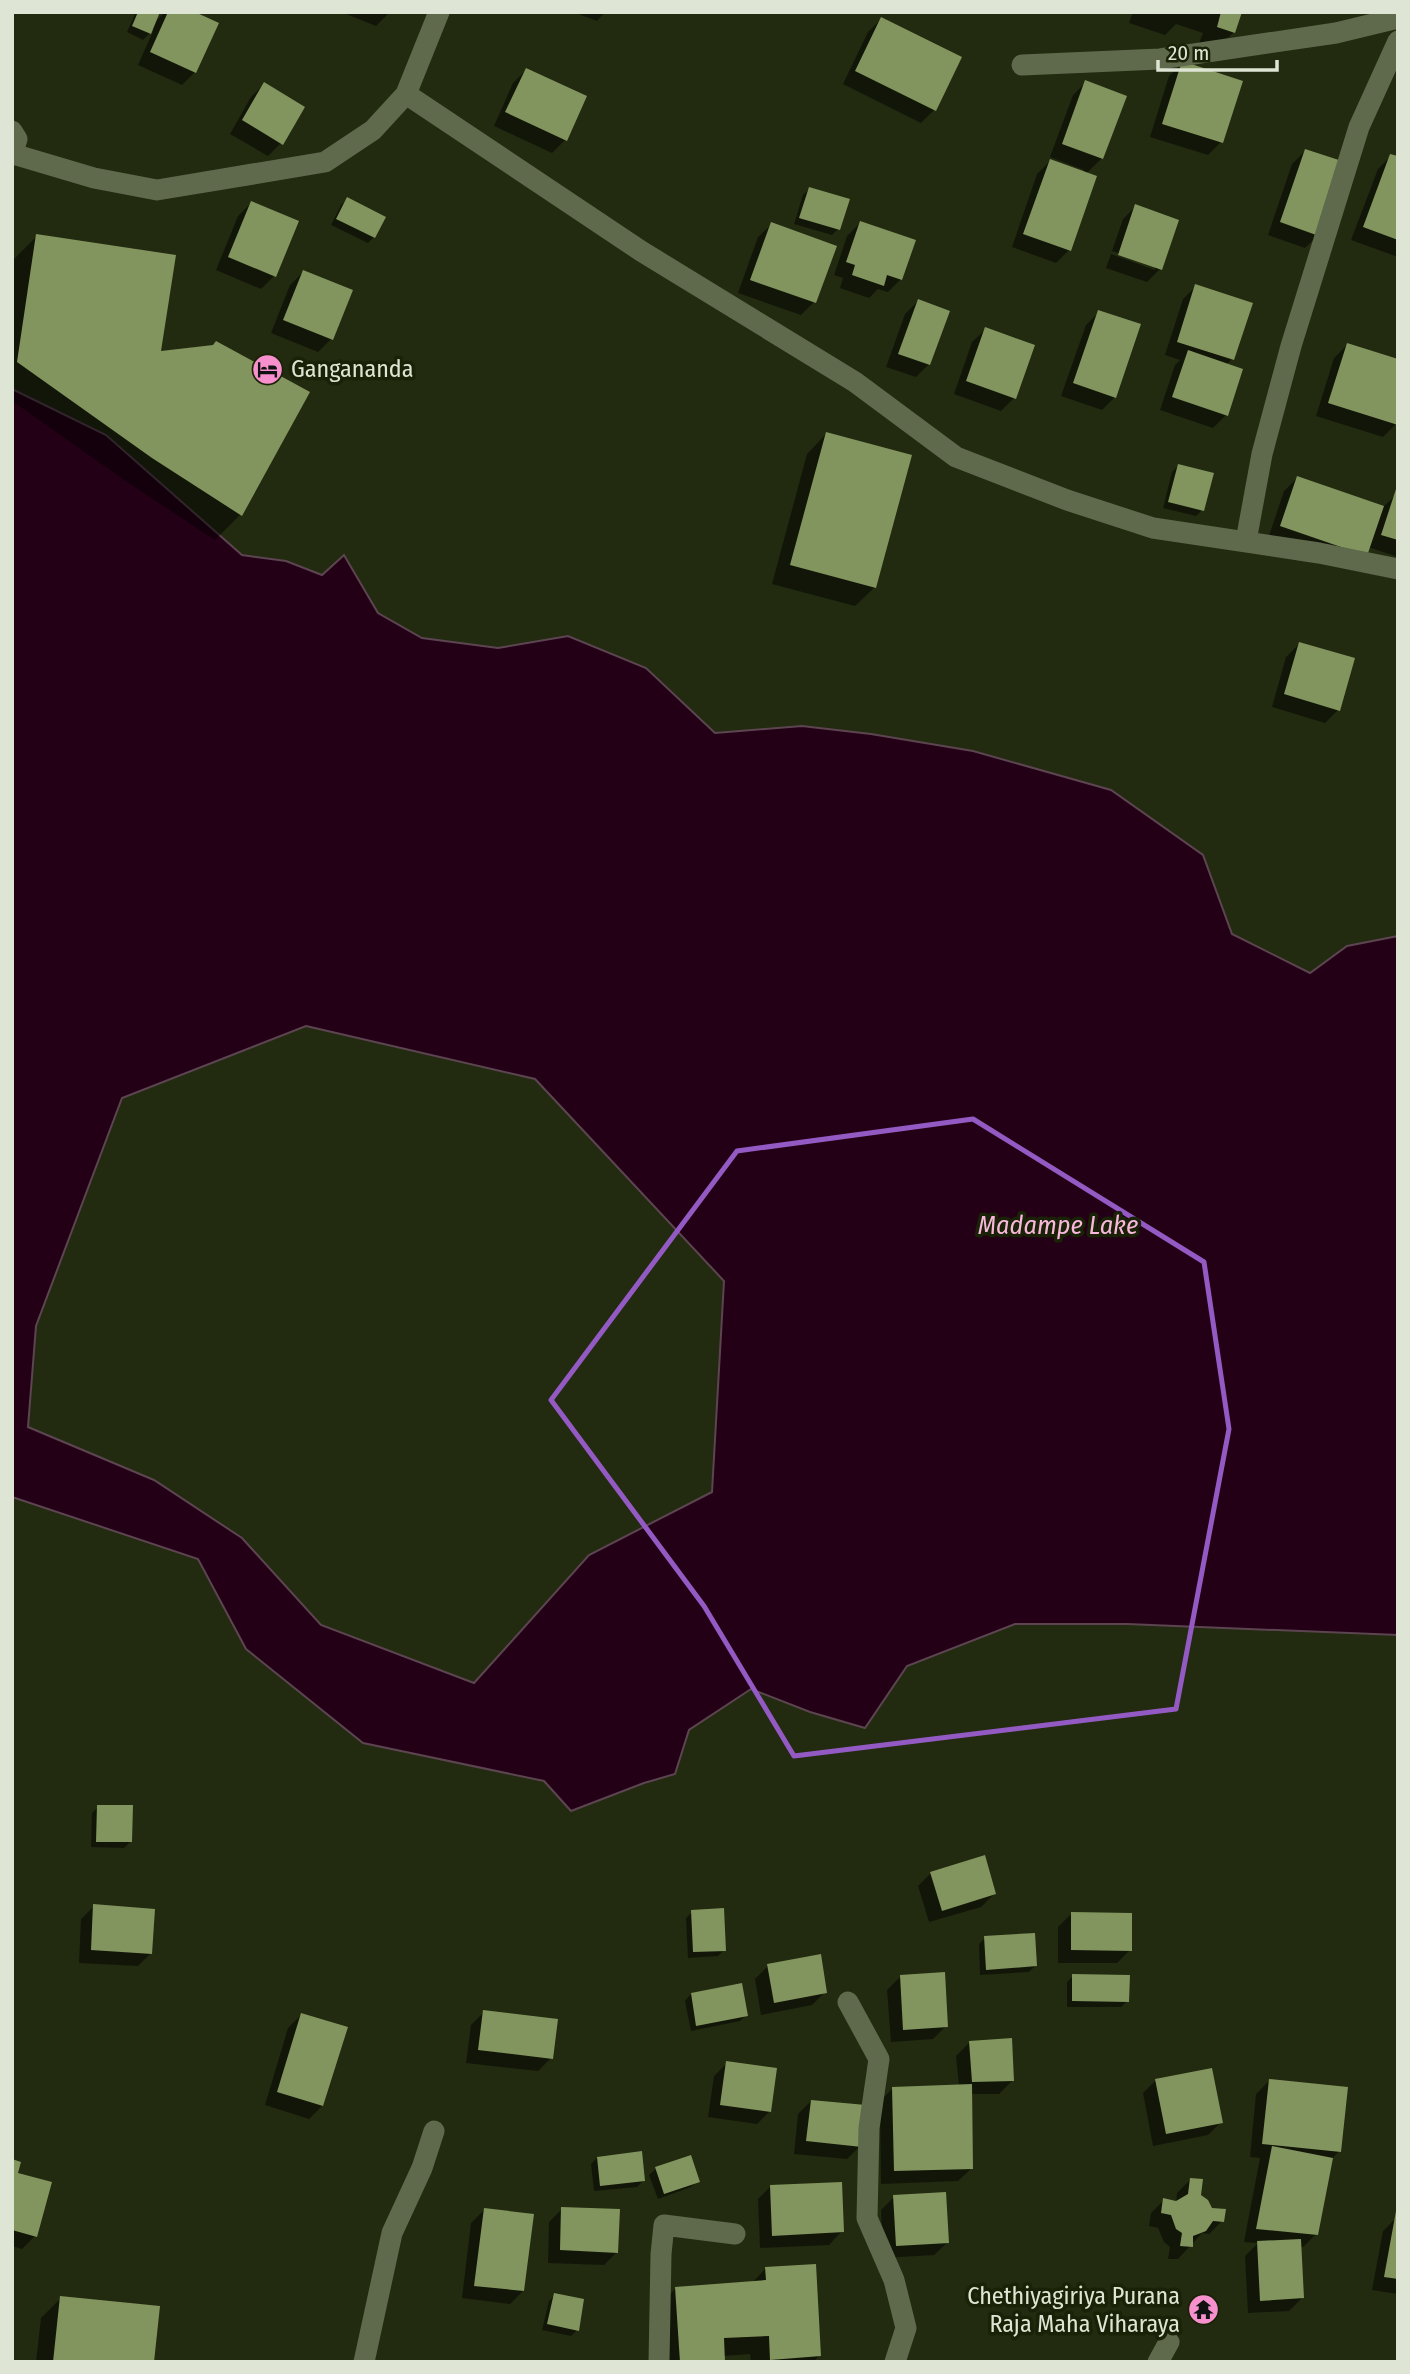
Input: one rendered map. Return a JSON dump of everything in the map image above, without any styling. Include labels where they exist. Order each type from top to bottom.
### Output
[{"type":"street","points":[[12,131],[17,139],[13,155],[94,178],[157,190],[325,162],[373,130],[406,94],[439,12]]},
{"type":"street","points":[[1022,65],[1160,60],[1336,33],[1398,18]]},
{"type":"street","points":[[1247,541],[1262,454],[1291,346],[1359,127],[1398,41]]},
{"type":"street","points":[[406,94],[641,251],[855,382],[956,457],[1067,500],[1153,528],[1247,541],[1398,569]]},
{"type":"street","points":[[848,2002],[879,2059],[869,2128],[867,2218],[894,2280],[906,2328],[895,2362]]},
{"type":"street","points":[[364,2362],[392,2233],[422,2168],[434,2131]]},
{"type":"street","points":[[659,2362],[664,2225],[735,2234]]},
{"type":"street","points":[[1158,2362],[1169,2342]]},
{"type":"highlighted area","points":[[973,1119],[1204,1262],[1229,1429],[1176,1709],[794,1756],[704,1606],[551,1400],[737,1151]]},
{"type":"water","name":"Madampe Lake","points":[[12,389],[106,435],[242,555],[286,561],[322,575],[344,555],[378,613],[422,638],[498,648],[568,636],[646,668],[715,733],[802,726],[871,734],[973,751],[1111,790],[1203,855],[1232,934],[1310,973],[1347,946],[1398,936],[1398,1635],[1127,1624],[1015,1624],[907,1666],[865,1728],[810,1712],[751,1689],[689,1730],[675,1774],[571,1811],[544,1781],[363,1743],[246,1649],[198,1559],[12,1497]],"holes":[[[306,1026],[535,1079],[724,1281],[712,1492],[589,1555],[474,1683],[321,1625],[242,1538],[154,1480],[28,1427],[36,1326],[122,1098]]]},
{"type":"building","points":[[138,12],[160,12],[151,34],[132,26]]},
{"type":"building","points":[[168,12],[195,12],[219,23],[196,73],[150,52]]},
{"type":"building","points":[[1221,12],[1242,12],[1235,33],[1217,27]]},
{"type":"building","points":[[881,17],[962,57],[936,111],[855,71]]},
{"type":"building","points":[[1182,61],[1243,81],[1223,143],[1162,124]]},
{"type":"building","points":[[526,68],[587,96],[567,141],[505,112]]},
{"type":"building","points":[[1085,80],[1127,96],[1103,159],[1062,144]]},
{"type":"building","points":[[264,82],[305,107],[283,145],[242,120]]},
{"type":"building","points":[[1305,149],[1345,162],[1319,236],[1280,222]]},
{"type":"building","points":[[1390,154],[1398,156],[1398,240],[1363,227]]},
{"type":"building","points":[[1050,159],[1097,176],[1071,251],[1023,234]]},
{"type":"building","points":[[809,187],[850,199],[840,230],[799,218]]},
{"type":"building","points":[[347,197],[386,217],[375,238],[336,219]]},
{"type":"building","points":[[251,201],[299,221],[276,277],[228,257]]},
{"type":"building","points":[[1135,204],[1179,220],[1162,270],[1118,255]]},
{"type":"building","points":[[860,221],[916,240],[902,280],[887,275],[884,286],[852,275],[855,265],[846,262]]},
{"type":"building","points":[[771,222],[837,246],[816,303],[750,280]]},
{"type":"building","points":[[36,234],[176,255],[161,351],[213,345],[216,341],[310,392],[242,516],[152,458],[17,362]]},
{"type":"building","points":[[303,270],[353,290],[333,340],[283,320]]},
{"type":"building","points":[[1195,284],[1253,303],[1234,360],[1177,342]]},
{"type":"building","points":[[918,299],[950,311],[930,365],[898,354]]},
{"type":"building","points":[[1098,310],[1141,324],[1116,398],[1073,383]]},
{"type":"building","points":[[985,327],[1035,345],[1016,399],[966,381]]},
{"type":"building","points":[[1347,343],[1398,359],[1398,425],[1328,403]]},
{"type":"building","points":[[1188,350],[1243,369],[1228,416],[1172,397]]},
{"type":"building","points":[[826,432],[912,455],[876,588],[790,565]]},
{"type":"building","points":[[1178,464],[1214,473],[1204,511],[1168,502]]},
{"type":"building","points":[[1297,476],[1384,506],[1367,556],[1280,526]]},
{"type":"building","points":[[1398,486],[1398,540],[1381,535]]},
{"type":"building","points":[[1299,642],[1355,658],[1340,711],[1284,694]]},
{"type":"building","points":[[97,1805],[133,1805],[132,1842],[96,1842]]},
{"type":"building","points":[[985,1855],[996,1894],[942,1911],[930,1872]]},
{"type":"building","points":[[93,1904],[155,1909],[152,1954],[91,1950]]},
{"type":"building","points":[[724,1908],[726,1951],[693,1952],[691,1910]]},
{"type":"building","points":[[1071,1912],[1132,1913],[1132,1951],[1071,1950]]},
{"type":"building","points":[[1035,1933],[1037,1966],[986,1970],[984,1936]]},
{"type":"building","points":[[821,1954],[827,1993],[774,2003],[767,1964]]},
{"type":"building","points":[[945,1972],[948,2027],[903,2030],[900,1975]]},
{"type":"building","points":[[1072,1974],[1130,1975],[1129,2002],[1072,2001]]},
{"type":"building","points":[[742,1983],[748,2016],[696,2026],[691,1993]]},
{"type":"building","points":[[483,2010],[558,2019],[553,2059],[478,2050]]},
{"type":"building","points":[[301,2013],[348,2027],[323,2106],[277,2092]]},
{"type":"building","points":[[1012,2038],[1014,2081],[972,2082],[969,2041]]},
{"type":"building","points":[[726,2061],[777,2068],[771,2112],[720,2105]]},
{"type":"building","points":[[1212,2068],[1223,2123],[1166,2134],[1155,2079]]},
{"type":"building","points":[[1269,2079],[1348,2087],[1341,2152],[1262,2144]]},
{"type":"building","points":[[972,2084],[973,2169],[894,2171],[892,2087]]},
{"type":"building","points":[[811,2100],[866,2105],[862,2147],[806,2141]]},
{"type":"building","points":[[1272,2146],[1333,2158],[1318,2235],[1256,2229]]},
{"type":"building","points":[[642,2151],[645,2181],[600,2186],[597,2157]]},
{"type":"building","points":[[691,2155],[700,2182],[664,2194],[655,2167]]},
{"type":"building","points":[[12,2159],[21,2162],[18,2173],[52,2182],[37,2237],[12,2230]]},
{"type":"building","points":[[1190,2178],[1203,2179],[1201,2195],[1208,2200],[1212,2208],[1226,2209],[1224,2222],[1213,2221],[1206,2231],[1193,2236],[1193,2247],[1180,2246],[1182,2233],[1176,2229],[1171,2215],[1161,2213],[1163,2198],[1176,2201],[1188,2194]]},
{"type":"building","points":[[842,2182],[844,2232],[772,2236],[770,2185]]},
{"type":"building","points":[[946,2192],[949,2243],[896,2246],[893,2195]]},
{"type":"building","points":[[561,2207],[620,2209],[618,2253],[560,2250]]},
{"type":"building","points":[[484,2208],[534,2214],[524,2291],[474,2286]]},
{"type":"building","points":[[1398,2211],[1398,2279],[1384,2277]]},
{"type":"building","points":[[1301,2239],[1304,2298],[1260,2301],[1257,2241]]},
{"type":"building","points":[[816,2264],[821,2356],[770,2360],[769,2336],[724,2338],[725,2362],[680,2362],[675,2287],[766,2280],[765,2267]]},
{"type":"building","points":[[554,2293],[584,2299],[579,2331],[547,2324]]},
{"type":"building","points":[[60,2296],[160,2306],[154,2362],[53,2362]]},
{"type":"place","name":"Gangananda","points":[[268,369]]},
{"type":"place","name":"Chethiyagiriya Purana Raja Maha Viharaya","points":[[1203,2310]]}]
